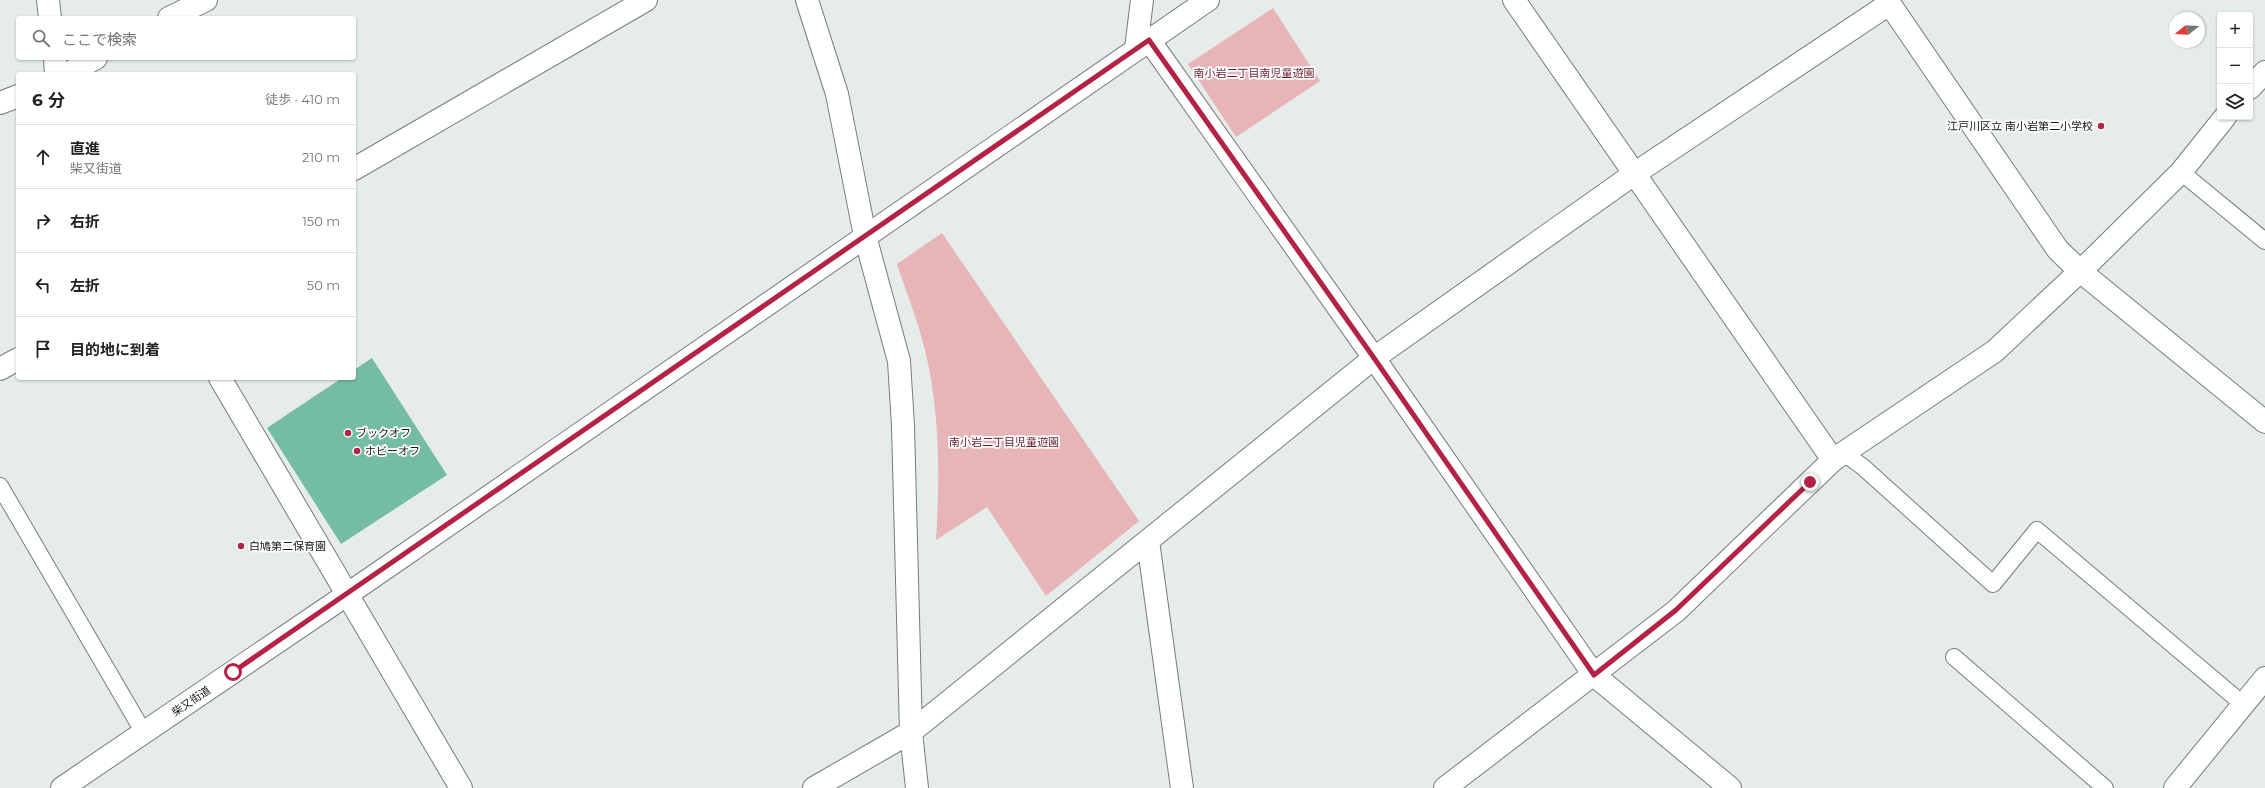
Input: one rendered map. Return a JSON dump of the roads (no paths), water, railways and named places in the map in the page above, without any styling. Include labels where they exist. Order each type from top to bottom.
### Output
[{"type":"street","points":[[48,0],[50,16]]},
{"type":"street","points":[[173,16],[206,0]]},
{"type":"street","points":[[356,168],[646,0]]},
{"type":"street","points":[[806,0],[838,94],[865,236],[899,361],[903,426],[911,732],[917,788]]},
{"type":"street","points":[[1142,0],[1142,45],[1374,358],[1594,675],[1730,788]]},
{"type":"street","name":"柴又街道","points":[[62,788],[348,594],[1208,0]]},
{"type":"street","points":[[1514,0],[1634,174],[1838,457]]},
{"type":"street","points":[[814,788],[911,732],[1374,358],[1634,174],[1888,2],[2058,250],[2080,271],[2265,422]]},
{"type":"street","points":[[55,60],[56,72]]},
{"type":"street","points":[[71,72],[92,60]]},
{"type":"street","points":[[2253,85],[2265,72]]},
{"type":"street","points":[[0,103],[16,97]]},
{"type":"street","points":[[1445,788],[1594,675],[1676,610],[1838,457],[1995,351],[2182,172],[2223,120]]},
{"type":"street","points":[[0,369],[16,360]]},
{"type":"street","points":[[221,380],[461,788]]},
{"type":"street","points":[[1148,541],[1182,788]]},
{"type":"street","points":[[2175,788],[2265,678]]},
{"type":"lane","points":[[2182,172],[2265,241]]},
{"type":"lane","points":[[1838,457],[1863,467],[1993,584],[2037,530],[2244,705]]},
{"type":"lane","points":[[0,486],[144,733]]},
{"type":"lane","points":[[1954,657],[2104,788]]},
{"type":"place","name":"江戸川区立 南小岩第二小学校","points":[[2101,126]]},
{"type":"place","name":"ブックオフ","points":[[348,433]]},
{"type":"place","name":"ホビーオフ","points":[[357,451]]},
{"type":"place","name":"白鳩第二保育園","points":[[241,546]]},
{"type":"park label","name":"南小岩二丁目南児童遊園","points":[[1254,73]]},
{"type":"park label","name":"南小岩二丁目児童遊園","points":[[1004,442]]}]
